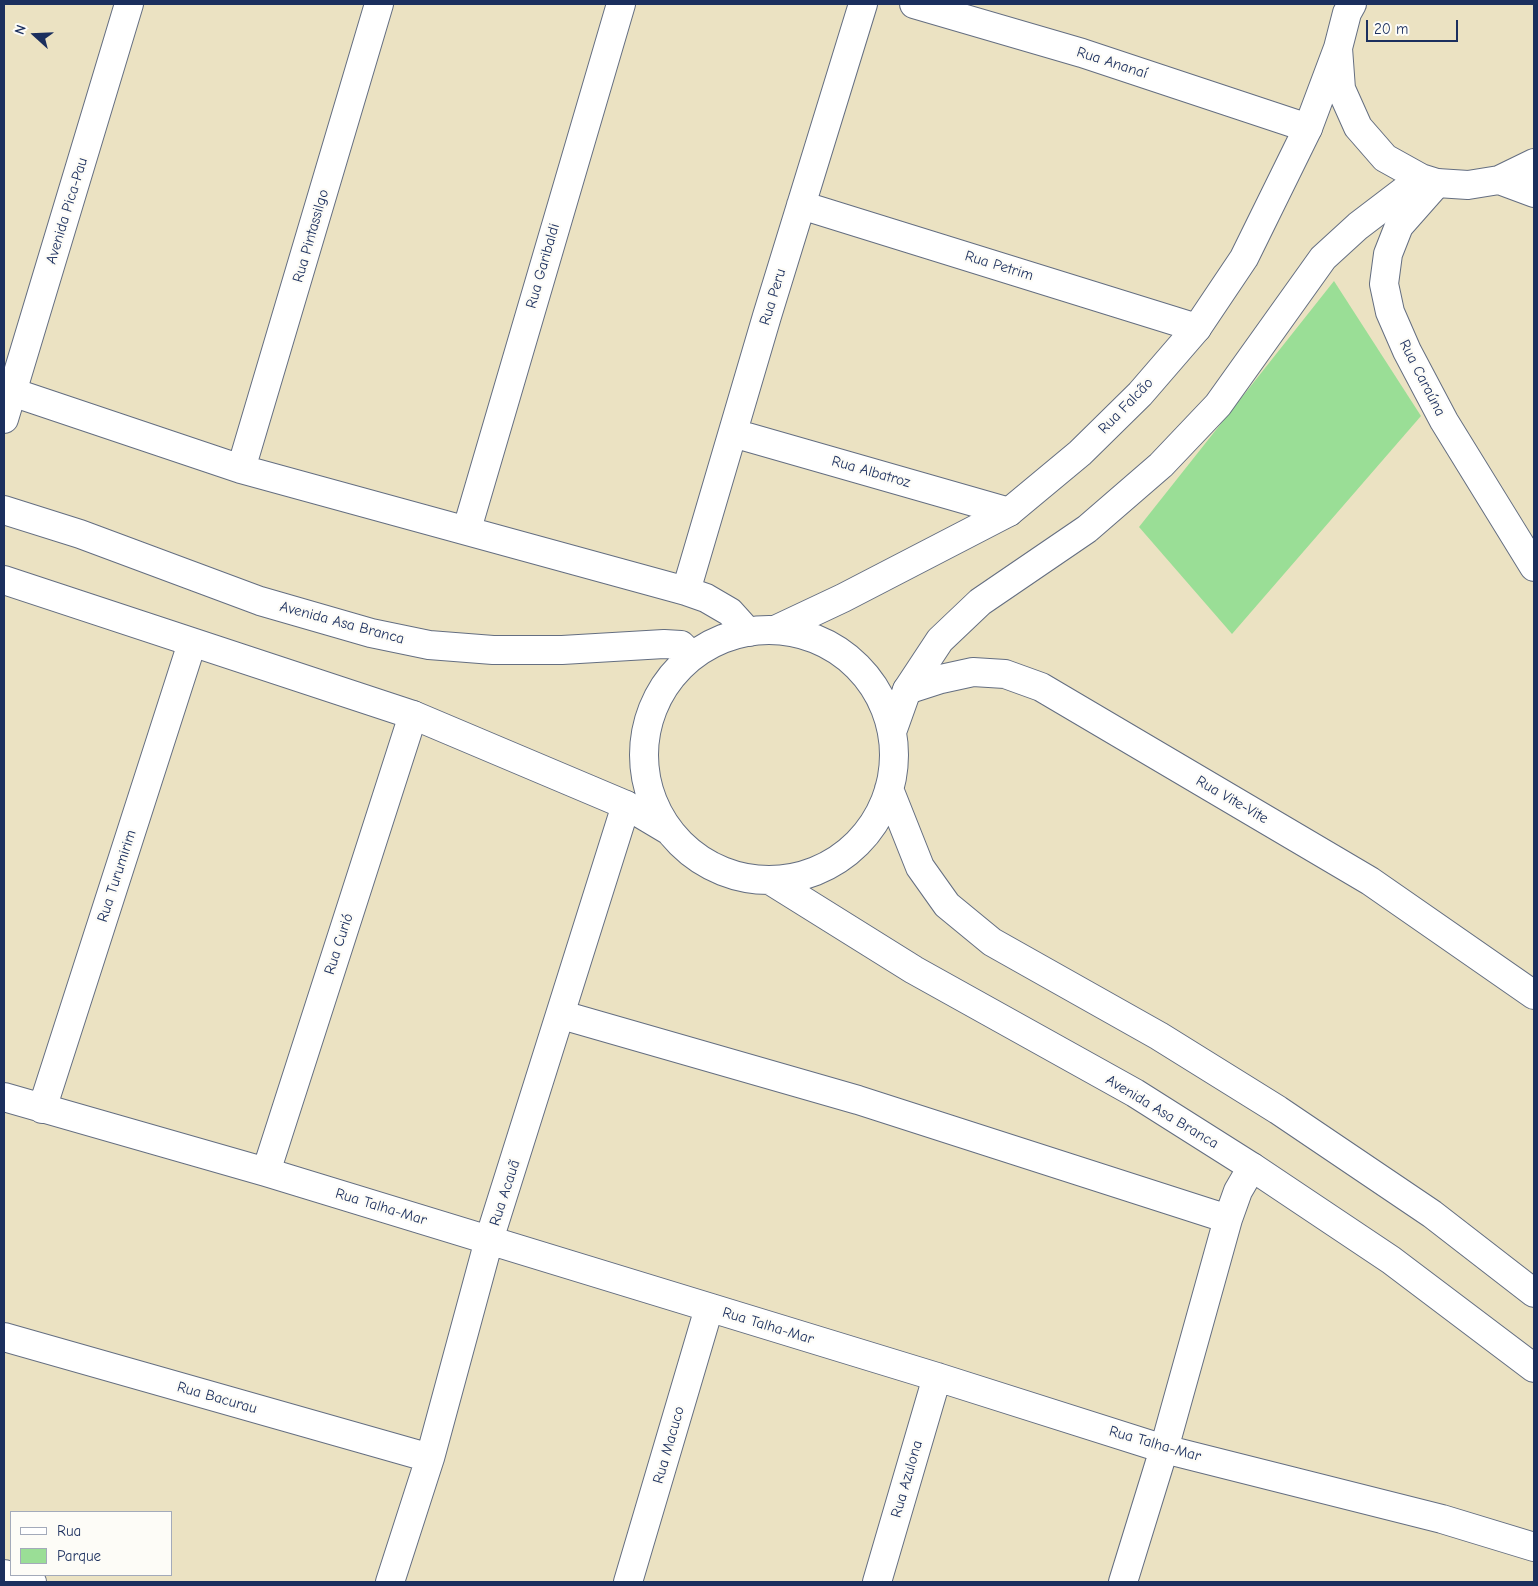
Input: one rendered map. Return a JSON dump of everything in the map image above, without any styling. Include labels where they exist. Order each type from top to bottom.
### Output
[{"type":"street","name":"Avenida Pica-Pau","points":[[4,419],[129,4]]},
{"type":"street","name":"Rua Pintassilgo","points":[[241,468],[379,4]]},
{"type":"street","name":"Rua Garibaldi","points":[[467,530],[621,4]]},
{"type":"street","name":"Rua Peru","points":[[686,591],[863,4]]},
{"type":"street","name":"Rua Ananaí","points":[[914,4],[1082,53],[1308,128]]},
{"type":"street","points":[[1348,7],[1338,48],[1342,89],[1358,127],[1385,158],[1429,180],[1468,185],[1499,180],[1534,162]]},
{"type":"street","name":"Rua Falcão","points":[[775,630],[843,598],[1009,512],[1080,453],[1140,394],[1197,328],[1244,258],[1308,128],[1338,48]]},
{"type":"street","points":[[892,732],[907,690],[940,640],[980,602],[1087,529],[1161,466],[1218,405],[1323,258],[1358,226],[1429,180]]},
{"type":"street","name":"Rua Caraúna","points":[[1429,180],[1399,226],[1388,254],[1384,284],[1390,312],[1407,351],[1444,421],[1534,567]]},
{"type":"street","points":[[1499,180],[1534,193]]},
{"type":"street","name":"Rua Petrim","points":[[801,205],[1197,328]]},
{"type":"street","points":[[12,392],[241,468],[686,591],[706,598],[730,612],[748,632]]},
{"type":"street","name":"Rua Albatroz","points":[[733,433],[1009,512]]},
{"type":"street","name":"Avenida Asa Branca","points":[[4,510],[80,534],[260,601],[371,634],[429,645],[493,650],[562,650],[664,644],[681,645],[692,656]]},
{"type":"street","points":[[4,580],[412,715],[626,805],[669,831],[697,859],[733,876],[773,882],[811,874],[846,854],[873,825],[889,789],[894,760],[892,732],[882,700],[863,672],[838,650],[808,636],[775,630],[748,632],[718,640],[692,656],[666,685],[649,720],[645,749],[644,758],[651,797],[669,831]]},
{"type":"street","name":"Rua Turumirim","points":[[42,1109],[192,643]]},
{"type":"street","name":"Rua Vite-Vite","points":[[907,690],[941,679],[973,672],[1005,674],[1041,687],[1370,881],[1534,995]]},
{"type":"street","name":"Rua Curió","points":[[266,1172],[412,715]]},
{"type":"street","points":[[889,789],[920,867],[947,905],[992,942],[1159,1036],[1278,1110],[1432,1214],[1534,1293]]},
{"type":"street","name":"Rua Acauã","points":[[390,1582],[430,1458],[489,1240],[562,1014],[626,805]]},
{"type":"street","name":"Avenida Asa Branca","points":[[773,882],[914,970],[1135,1093],[1252,1167],[1391,1260],[1534,1368]]},
{"type":"street","points":[[562,1014],[858,1100],[1228,1219]]},
{"type":"street","name":"Rua Talha-Mar","points":[[4,1097],[266,1172],[937,1377],[1164,1449],[1442,1519],[1534,1547]]},
{"type":"street","points":[[1123,1582],[1164,1449],[1228,1219],[1238,1191],[1252,1167]]},
{"type":"street","name":"Rua Macuco","points":[[628,1582],[709,1308]]},
{"type":"street","name":"Rua Bacurau","points":[[4,1337],[430,1458]]},
{"type":"street","name":"Rua Azulona","points":[[877,1582],[937,1377]]},
{"type":"street","points":[[11,1576],[32,1582]]},
{"type":"green space","points":[[1334,281],[1421,416],[1232,634],[1139,527]]}]
